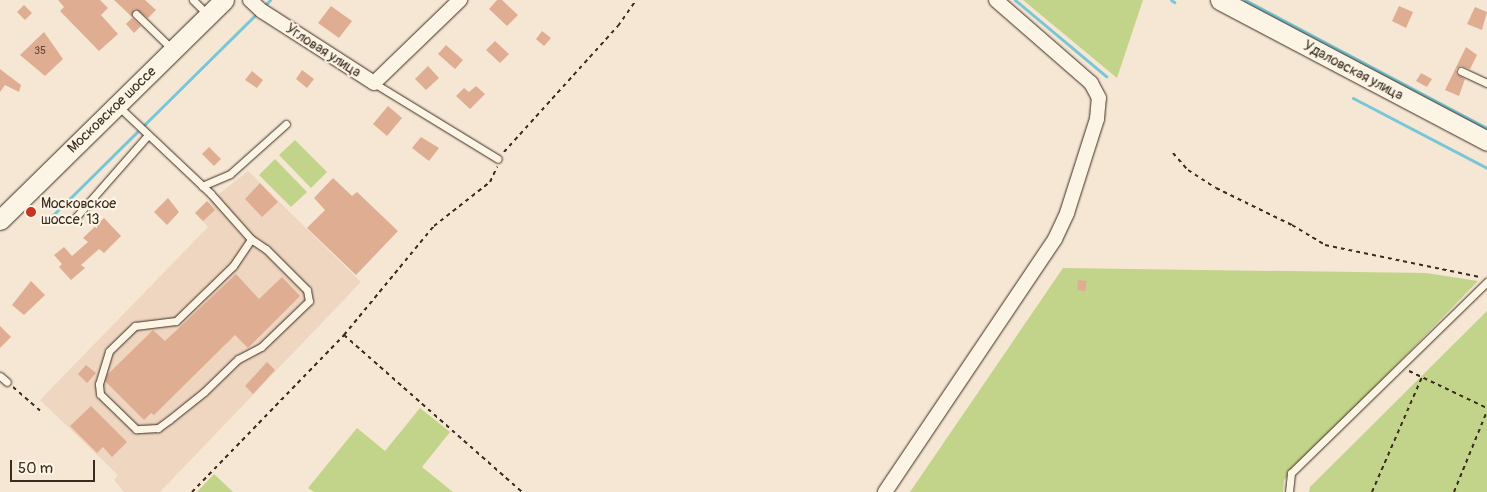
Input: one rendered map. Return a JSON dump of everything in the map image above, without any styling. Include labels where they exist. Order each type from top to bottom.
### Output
[{"type":"main road","name":"Московское шоссе","points":[[0,220],[224,0]]},
{"type":"main road","name":"Удаловская улица","points":[[1220,0],[1487,141]]},
{"type":"street","name":"Угловая улица","points":[[250,0],[262,11],[374,84],[460,0]]},
{"type":"street","points":[[885,492],[1055,239],[1067,213],[1097,118],[1099,98],[1091,83],[996,0]]},
{"type":"lane","points":[[194,0],[208,15]]},
{"type":"lane","points":[[136,14],[173,50]]},
{"type":"lane","points":[[1461,71],[1487,83]]},
{"type":"lane","points":[[374,84],[498,159]]},
{"type":"lane","points":[[117,104],[202,186],[251,239],[266,249],[307,290],[309,301],[261,347],[238,359],[204,392],[169,420],[158,428],[144,431],[136,429],[100,394],[99,384],[109,351],[135,326],[176,321],[233,266],[251,239]]},
{"type":"lane","points":[[202,186],[230,174],[286,124]]},
{"type":"lane","points":[[76,217],[148,135]]},
{"type":"lane","points":[[1289,492],[1292,473],[1402,368],[1487,280]]},
{"type":"lane","points":[[0,376],[7,382]]},
{"type":"path","points":[[192,492],[344,335],[434,226],[490,182],[498,159],[618,26],[636,0]]},
{"type":"path","points":[[1173,153],[1188,170],[1216,188],[1292,224],[1325,245],[1487,280]]},
{"type":"path","points":[[344,335],[522,492]]},
{"type":"path","points":[[1402,368],[1487,410],[1454,492]]},
{"type":"path","points":[[1372,492],[1422,377]]},
{"type":"path","points":[[7,382],[42,412]]},
{"type":"shaded area","points":[[248,171],[361,282],[160,492],[124,492],[114,480],[118,475],[40,400],[208,227],[195,213]]},
{"type":"green space","points":[[1023,0],[1143,0],[1117,78]]},
{"type":"green space","points":[[295,140],[327,172],[311,188],[279,155]]},
{"type":"green space","points":[[275,159],[307,192],[291,207],[259,175]]},
{"type":"green space","points":[[1063,268],[1426,273],[1478,281],[1284,480],[1283,492],[910,492]]},
{"type":"green space","points":[[1487,311],[1487,492],[1309,492],[1310,487]]},
{"type":"green space","points":[[420,408],[450,432],[422,467],[453,492],[314,492],[308,488],[357,428],[385,451]]},
{"type":"green space","points":[[214,474],[233,492],[197,492]]},
{"type":"building","points":[[58,0],[100,0],[108,8],[101,15],[118,34],[99,51],[60,11],[64,7]]},
{"type":"building","points":[[114,0],[145,0],[156,10],[148,18],[135,9],[132,17]]},
{"type":"building","points":[[497,0],[502,0],[518,15],[507,26],[489,9]]},
{"type":"building","points":[[24,5],[32,13],[25,20],[17,12]]},
{"type":"building","points":[[331,6],[352,21],[339,38],[318,23]]},
{"type":"building","points":[[1399,6],[1413,12],[1406,28],[1392,21]]},
{"type":"building","points":[[1475,7],[1487,12],[1482,30],[1467,24]]},
{"type":"building","points":[[132,18],[141,26],[134,33],[126,24]]},
{"type":"building","points":[[542,31],[551,38],[544,46],[536,39]]},
{"type":"building","points":[[44,32],[63,59],[45,76],[20,55]]},
{"type":"building","points":[[495,41],[509,54],[500,63],[486,50]]},
{"type":"building","points":[[446,45],[463,60],[455,69],[438,54]]},
{"type":"building","points":[[1466,47],[1477,55],[1470,69],[1461,66],[1456,69],[1457,74],[1465,79],[1459,96],[1445,90]]},
{"type":"building","points":[[428,66],[439,78],[426,90],[415,79]]},
{"type":"building","points":[[0,69],[21,85],[19,92],[5,85],[0,92]]},
{"type":"building","points":[[302,70],[314,79],[307,88],[296,79]]},
{"type":"building","points":[[252,71],[263,80],[257,88],[245,80]]},
{"type":"building","points":[[1421,73],[1432,79],[1427,87],[1416,81]]},
{"type":"building","points":[[476,86],[485,94],[470,109],[456,96],[464,88],[469,92]]},
{"type":"building","points":[[388,106],[402,118],[387,136],[373,124]]},
{"type":"building","points":[[421,137],[439,148],[429,161],[412,148]]},
{"type":"building","points":[[209,147],[221,159],[214,166],[202,154]]},
{"type":"building","points":[[333,178],[352,196],[357,192],[398,231],[356,275],[307,228],[325,210],[314,198]]},
{"type":"building","points":[[260,183],[278,202],[262,217],[245,199]]},
{"type":"building","points":[[168,198],[179,212],[167,225],[154,212]]},
{"type":"building","points":[[207,201],[215,210],[203,221],[195,213]]},
{"type":"building","points":[[104,218],[121,236],[104,253],[99,249],[81,265],[85,268],[71,280],[59,267],[62,264],[54,255],[64,247],[72,256],[88,242],[83,238]]},
{"type":"building","points":[[236,274],[259,299],[282,277],[300,296],[248,348],[235,335],[154,415],[151,413],[144,420],[105,381],[107,375],[153,330],[165,341]]},
{"type":"building","points":[[1078,280],[1087,281],[1085,291],[1077,290]]},
{"type":"building","points":[[31,281],[45,295],[24,315],[12,305]]},
{"type":"building","points":[[0,326],[11,337],[0,348]]},
{"type":"building","points":[[267,362],[275,370],[253,394],[245,386]]},
{"type":"building","points":[[86,365],[96,373],[87,383],[78,374]]},
{"type":"building","points":[[91,406],[127,442],[112,457],[103,447],[97,453],[70,426]]},
{"type":"waterway","points":[[265,5],[270,0]]},
{"type":"waterway","points":[[1015,0],[1106,76]]},
{"type":"waterway","points":[[1245,0],[1487,128]]},
{"type":"waterway","points":[[144,125],[255,15]]},
{"type":"waterway","points":[[1353,98],[1487,168]]},
{"type":"waterway","points":[[52,216],[137,132]]},
{"type":"place","name":"Московское шоссе, 13","points":[[31,212]]}]
